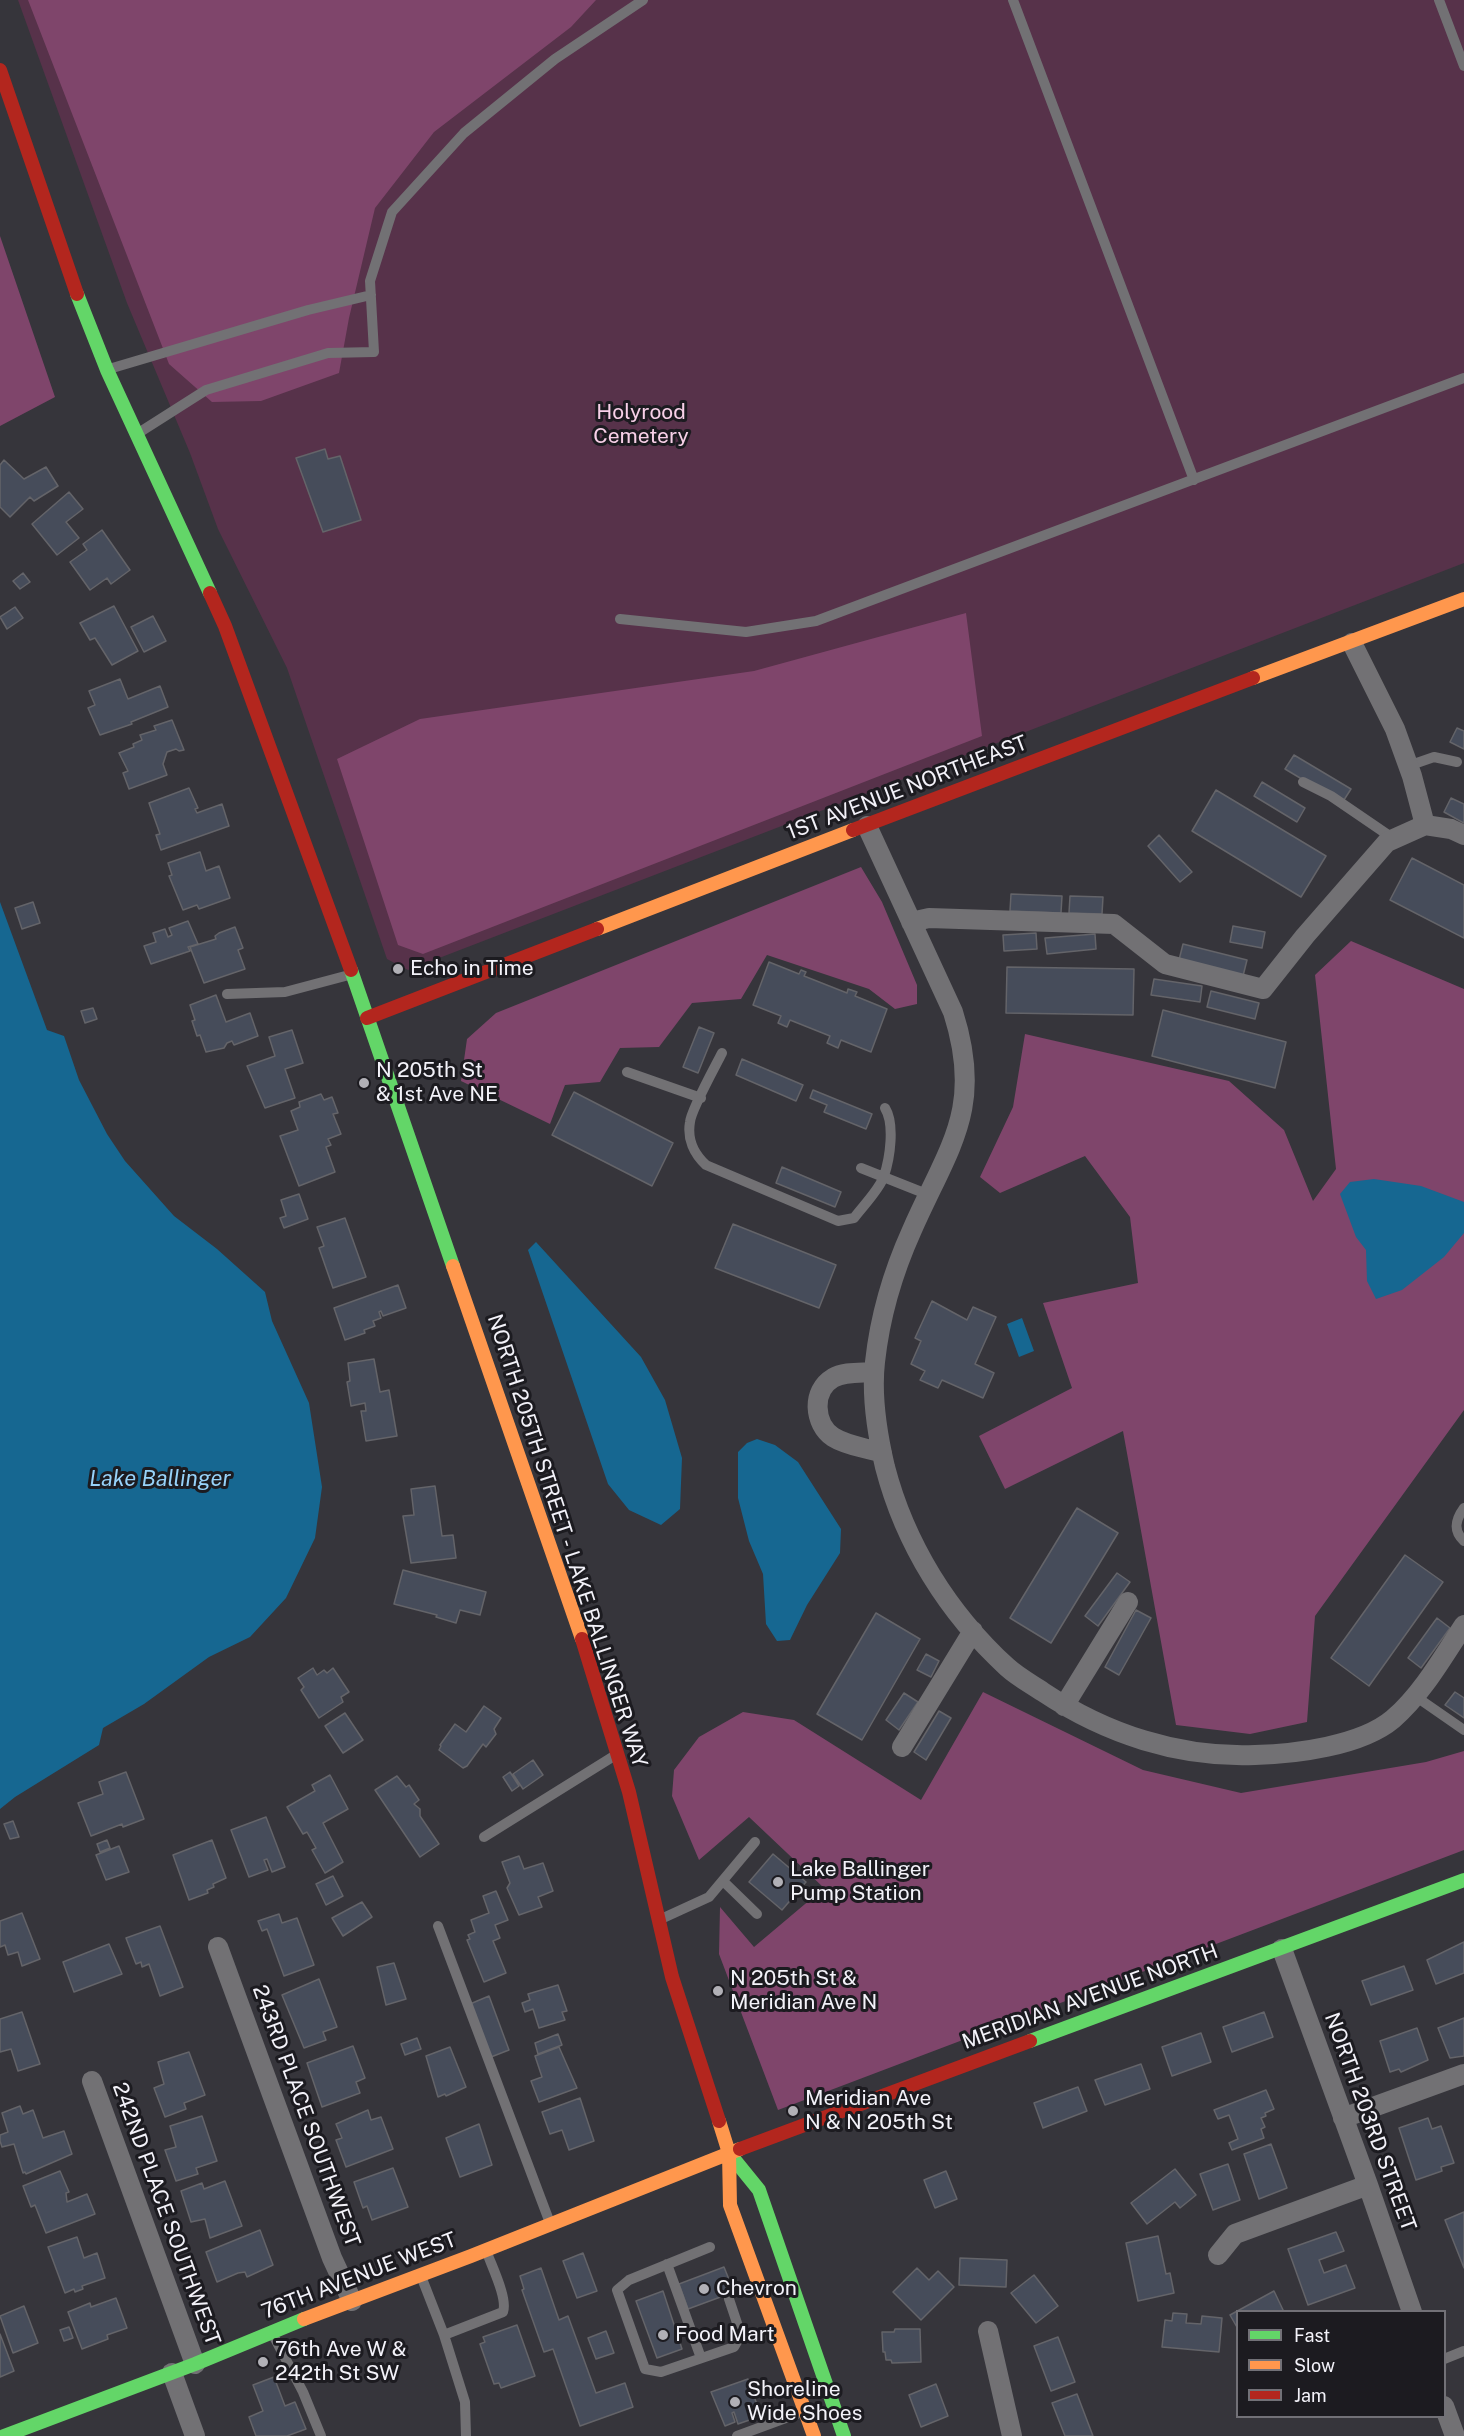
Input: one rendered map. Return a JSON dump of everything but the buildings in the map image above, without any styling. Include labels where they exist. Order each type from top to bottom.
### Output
[{"type":"main road","name":"NORTH 205TH STREET - LAKE BALLINGER WAY","points":[[0,70],[74,286],[107,370],[225,626],[321,885],[578,1627],[629,1792],[672,1977],[729,2152],[730,2205],[814,2436]]},
{"type":"main road","name":"1ST AVENUE NORTHEAST","points":[[367,1018],[1464,599]]},
{"type":"main road","name":"MERIDIAN AVENUE NORTH","points":[[729,2152],[1464,1880]]},
{"type":"main road","name":"NORTH 205TH STREET - LAKE BALLINGER WAY","points":[[729,2152],[759,2190],[844,2436]]},
{"type":"main road","name":"76TH AVENUE WEST","points":[[3,2436],[172,2373],[729,2152]]},
{"type":"street","points":[[1352,643],[1395,729],[1425,825]]},
{"type":"street","points":[[911,922],[928,918],[1114,924],[1165,964],[1263,989],[1305,936],[1387,842],[1425,825],[1451,829],[1464,835]]},
{"type":"street","points":[[867,826],[953,1012],[961,1036],[965,1067],[965,1098],[956,1138],[911,1232],[885,1303],[874,1372],[874,1408],[882,1453],[904,1524],[923,1563],[973,1631],[1010,1670],[1064,1706],[1102,1726],[1140,1740],[1180,1750],[1254,1755],[1318,1748],[1369,1733],[1391,1721],[1458,1646],[1464,1625]]},
{"type":"street","points":[[874,1372],[834,1377],[822,1390],[817,1410],[823,1427],[836,1439],[882,1453]]},
{"type":"street","points":[[1064,1706],[1128,1602]]},
{"type":"street","points":[[902,1747],[973,1631]]},
{"type":"street","name":"243RD PLACE SOUTHWEST","points":[[218,1947],[332,2258],[352,2301]]},
{"type":"street","name":"NORTH 203RD STREET","points":[[1282,1949],[1411,2310]]},
{"type":"street","points":[[1343,2118],[1464,2074]]},
{"type":"street","name":"242ND PLACE SOUTHWEST","points":[[92,2081],[195,2364]]},
{"type":"street","points":[[1218,2255],[1235,2234],[1368,2185]]},
{"type":"street","points":[[988,2331],[1012,2436]]},
{"type":"street","points":[[172,2373],[195,2436]]},
{"type":"street","points":[[1446,2411],[1455,2436]]},
{"type":"lane","points":[[137,434],[206,390],[328,353],[374,352],[370,281],[392,212],[464,133],[555,59],[643,0]]},
{"type":"lane","points":[[1013,0],[1194,480]]},
{"type":"lane","points":[[1439,0],[1464,66]]},
{"type":"lane","points":[[107,370],[308,310],[371,295]]},
{"type":"lane","points":[[620,619],[746,632],[816,621],[1464,378]]},
{"type":"lane","points":[[1408,766],[1434,757],[1457,762]]},
{"type":"lane","points":[[1303,782],[1331,796],[1394,839]]},
{"type":"lane","points":[[227,994],[285,992],[352,974]]},
{"type":"lane","points":[[722,1053],[690,1121],[690,1140],[697,1157],[706,1165],[838,1221],[854,1218],[884,1178],[892,1125],[891,1117],[885,1108]]},
{"type":"lane","points":[[627,1072],[701,1098]]},
{"type":"lane","points":[[861,1168],[929,1195]]},
{"type":"lane","points":[[1464,1508],[1456,1524],[1457,1531],[1464,1541]]},
{"type":"lane","points":[[1415,1696],[1464,1730]]},
{"type":"lane","points":[[484,1837],[617,1755]]},
{"type":"lane","points":[[659,1920],[709,1897],[755,1842]]},
{"type":"lane","points":[[723,1881],[757,1914]]},
{"type":"lane","points":[[438,1926],[550,2223]]},
{"type":"lane","points":[[710,2247],[629,2280],[617,2290],[645,2369],[661,2372],[734,2347],[741,2335],[729,2300]]},
{"type":"lane","points":[[444,2335],[503,2312],[505,2306],[485,2250]]},
{"type":"lane","points":[[667,2264],[701,2358]]},
{"type":"lane","points":[[421,2275],[444,2335],[465,2402],[466,2436]]},
{"type":"lane","points":[[271,2333],[303,2392],[321,2436]]},
{"type":"lane","points":[[1446,2358],[1464,2351]]},
{"type":"lane","points":[[737,2436],[805,2411]]},
{"type":"green space","name":"Holyrood Cemetery","points":[[18,0],[1464,0],[1464,563],[408,970],[387,959],[287,668],[218,529],[190,453],[127,303]]},
{"type":"shaded area","points":[[28,0],[596,0],[571,27],[434,132],[375,208],[349,318],[339,373],[261,401],[212,402],[169,364]]},
{"type":"shaded area","points":[[0,236],[55,397],[0,426]]},
{"type":"shaded area","points":[[966,613],[982,736],[423,954],[398,945],[337,759],[420,719],[754,671]]},
{"type":"shaded area","points":[[861,867],[882,902],[917,985],[917,1004],[895,1009],[869,989],[767,955],[741,999],[692,1003],[659,1047],[620,1048],[600,1082],[565,1085],[550,1124],[461,1081],[467,1039],[496,1013]]},
{"type":"shaded area","points":[[1351,941],[1464,989],[1464,1410],[1315,1616],[1307,1722],[1250,1734],[1176,1725],[1123,1431],[1005,1489],[979,1436],[1072,1388],[1043,1303],[1138,1283],[1130,1217],[1085,1156],[1000,1193],[980,1177],[1013,1107],[1025,1034],[1229,1081],[1284,1130],[1313,1201],[1336,1169],[1315,975]]},
{"type":"shaded area","points":[[983,1692],[1143,1770],[1241,1793],[1426,1762],[1464,1751],[1464,1850],[778,2110],[719,1954],[720,1907],[754,1947],[824,1888],[749,1817],[699,1860],[672,1796],[674,1770],[699,1737],[743,1712],[794,1720],[921,1800]]},
{"type":"water","name":"Lake Ballinger","points":[[0,902],[47,1030],[64,1036],[79,1080],[107,1134],[125,1161],[174,1216],[217,1249],[265,1292],[272,1321],[309,1403],[322,1487],[315,1538],[286,1598],[250,1637],[209,1657],[144,1704],[103,1728],[99,1745],[15,1797],[0,1809]]},
{"type":"water","points":[[1374,1179],[1421,1186],[1464,1202],[1464,1233],[1444,1257],[1402,1290],[1376,1299],[1367,1281],[1366,1250],[1356,1237],[1340,1194],[1350,1182]]},
{"type":"water","points":[[536,1242],[641,1357],[665,1400],[682,1458],[680,1509],[661,1525],[629,1510],[608,1484],[528,1250]]},
{"type":"water","points":[[1022,1318],[1034,1351],[1019,1357],[1007,1324]]},
{"type":"water","points":[[757,1439],[775,1445],[798,1462],[841,1529],[840,1553],[807,1605],[790,1640],[777,1641],[766,1624],[763,1574],[749,1541],[738,1498],[738,1452],[747,1443]]},
{"type":"traffic: fast","points":[[77,294],[107,370],[210,593]]},
{"type":"traffic: fast","points":[[351,970],[453,1266]]},
{"type":"traffic: fast","points":[[1030,2041],[1464,1880]]},
{"type":"traffic: fast","points":[[729,2153],[759,2190],[844,2436]]},
{"type":"traffic: fast","points":[[4,2436],[195,2364],[304,2319]]},
{"type":"traffic: slow","points":[[1253,678],[1464,599]]},
{"type":"traffic: slow","points":[[597,929],[853,830]]},
{"type":"traffic: slow","points":[[453,1266],[582,1639]]},
{"type":"traffic: slow","points":[[719,2121],[729,2153],[730,2205],[814,2436]]},
{"type":"traffic: slow","points":[[304,2319],[471,2256],[740,2149]]},
{"type":"traffic: jam","points":[[0,70],[77,294]]},
{"type":"traffic: jam","points":[[210,593],[225,626],[351,970]]},
{"type":"traffic: jam","points":[[853,830],[1253,678]]},
{"type":"traffic: jam","points":[[367,1018],[597,929]]},
{"type":"traffic: jam","points":[[582,1639],[629,1792],[672,1977],[719,2121]]},
{"type":"traffic: jam","points":[[740,2149],[1030,2041]]},
{"type":"place","name":"Echo in Time","points":[[398,969]]},
{"type":"place","name":"N 205th St & 1st Ave NE","points":[[364,1083]]},
{"type":"place","name":"Lake Ballinger Pump Station","points":[[778,1882]]},
{"type":"place","name":"N 205th St & Meridian Ave N","points":[[718,1991]]},
{"type":"place","name":"Meridian Ave N & N 205th St","points":[[793,2111]]},
{"type":"place","name":"Chevron","points":[[704,2289]]},
{"type":"place","name":"Food Mart","points":[[663,2335]]},
{"type":"place","name":"76th Ave W & 242th St SW","points":[[263,2362]]},
{"type":"place","name":"Shoreline Wide Shoes","points":[[735,2402]]}]
